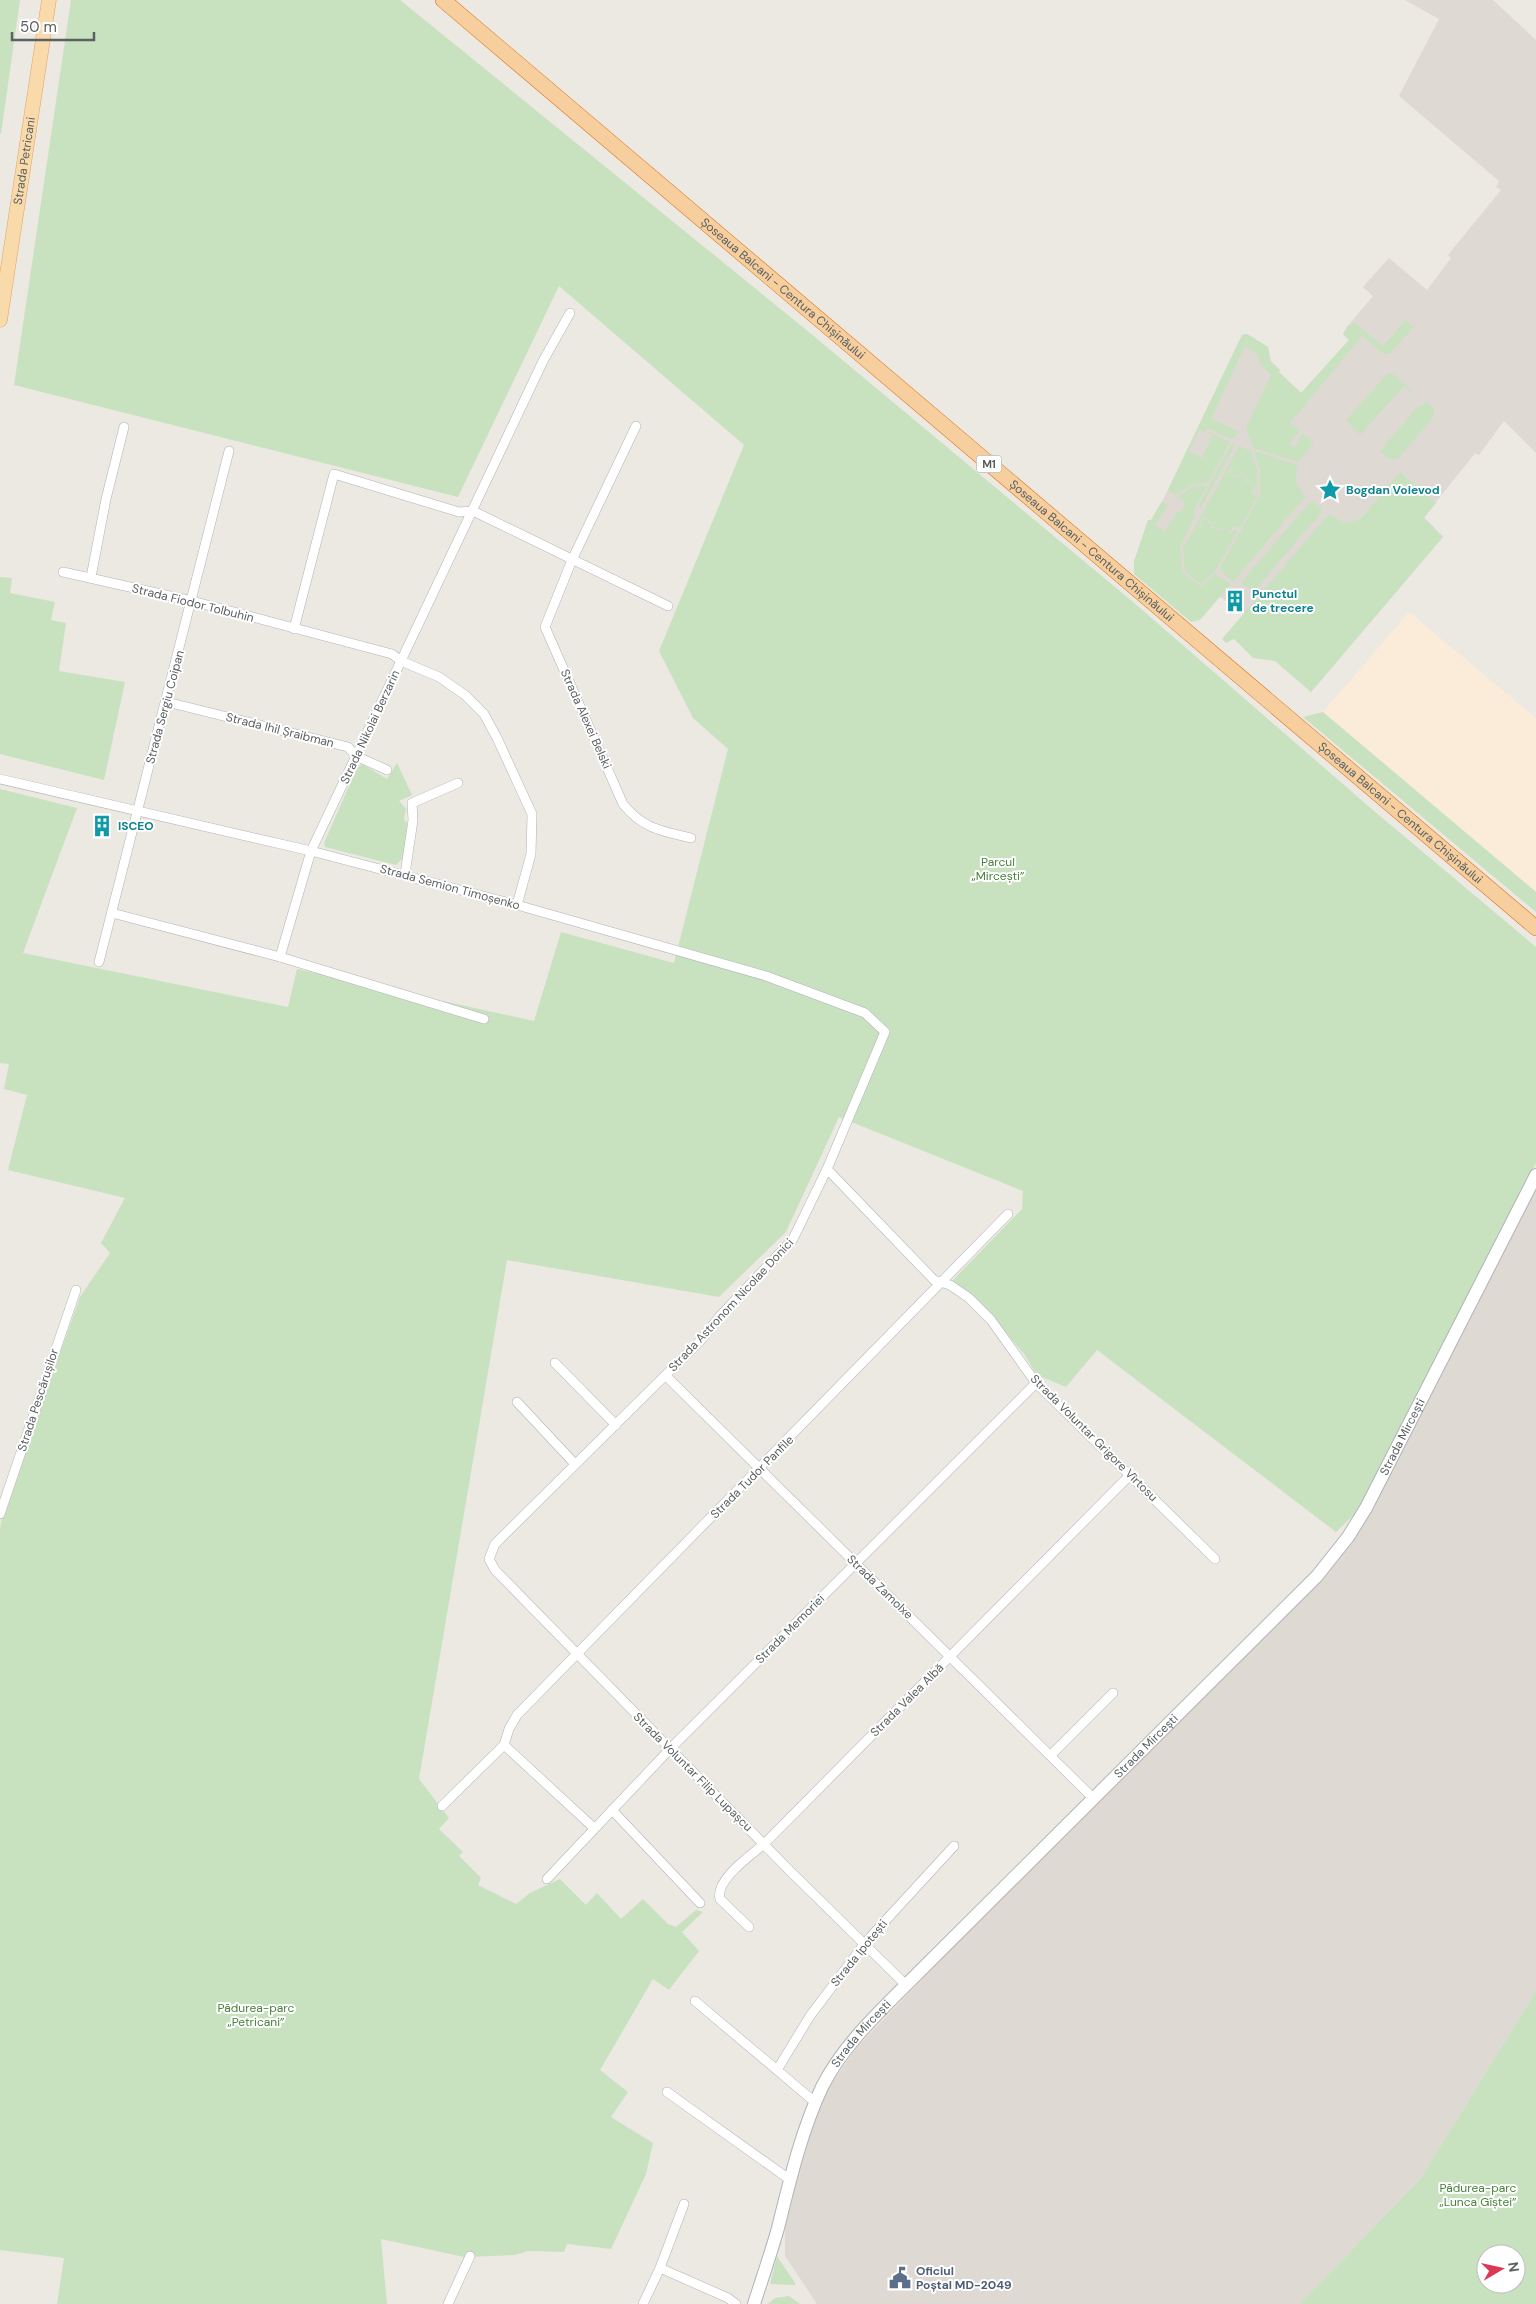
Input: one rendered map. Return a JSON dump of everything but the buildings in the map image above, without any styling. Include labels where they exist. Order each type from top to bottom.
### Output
[{"type":"highway","name":"Șoseaua Balcani - Centura Chișinăului","points":[[443,0],[1536,928]]},
{"type":"main road","name":"Strada Petricani","points":[[0,320],[49,0]]},
{"type":"main road","name":"Strada Mircești","points":[[754,2304],[777,2230],[789,2179],[816,2103],[827,2080],[859,2032],[1317,1576],[1348,1537],[1358,1523],[1536,1175]]},
{"type":"street","name":"Strada Nikolai Berzarin","points":[[280,957],[311,851],[543,361],[570,313]]},
{"type":"street","name":"Strada Alexei Belski","points":[[636,426],[572,560],[545,626],[623,804],[634,818],[644,825],[692,838]]},
{"type":"street","points":[[91,577],[106,499],[124,427]]},
{"type":"street","name":"Strada Sergiu Coipan","points":[[99,962],[167,702],[229,451]]},
{"type":"street","points":[[294,629],[334,474],[459,512],[473,511],[668,606]]},
{"type":"street","name":"Strada Fiodor Tolbuhin","points":[[63,572],[192,602],[392,654],[401,661],[451,684],[484,714],[532,814],[530,854],[517,905]]},
{"type":"street","name":"Strada Ihil Șraibman","points":[[167,702],[348,747],[356,756],[387,770]]},
{"type":"street","name":"Strada Semion Timoșenko","points":[[0,779],[405,874],[766,976],[865,1013],[886,1032]]},
{"type":"street","points":[[405,874],[413,820],[412,803],[458,783]]},
{"type":"street","points":[[112,913],[280,957],[484,1019]]},
{"type":"street","name":"Strada Astronom Nicolae Donici","points":[[490,1554],[495,1544],[666,1376],[793,1239],[827,1169],[886,1032]]},
{"type":"street","name":"Strada Voluntar Grigore Vîrtosu","points":[[827,1169],[934,1280],[950,1285],[969,1298],[992,1320],[1036,1383],[1215,1559]]},
{"type":"street","name":"Strada Tudor Panfile","points":[[442,1806],[504,1745],[509,1729],[517,1715],[1008,1214]]},
{"type":"street","name":"Strada Pescărușilor","points":[[0,1511],[76,1290]]},
{"type":"street","points":[[555,1363],[616,1425]]},
{"type":"street","name":"Strada Zamolxe","points":[[666,1376],[1094,1799]]},
{"type":"street","name":"Strada Memoriei","points":[[547,1878],[670,1748],[1036,1383]]},
{"type":"street","points":[[517,1402],[575,1464]]},
{"type":"street","name":"Strada Valea Albă","points":[[749,1927],[724,1904],[718,1893],[722,1882],[764,1844],[1130,1475]]},
{"type":"street","name":"Strada Voluntar Filip Lupașcu","points":[[490,1554],[494,1570],[906,1985]]},
{"type":"street","points":[[1051,1755],[1113,1693]]},
{"type":"street","points":[[504,1745],[594,1828]]},
{"type":"street","points":[[612,1810],[700,1903]]},
{"type":"street","name":"Strada Ipotești","points":[[777,2070],[810,2016],[865,1943],[954,1846]]},
{"type":"street","points":[[695,2001],[816,2103]]},
{"type":"street","points":[[667,2092],[789,2179]]},
{"type":"street","points":[[642,2304],[660,2268],[684,2204]]},
{"type":"street","points":[[448,2304],[470,2256]]},
{"type":"street","points":[[660,2268],[728,2298],[736,2304]]},
{"type":"shaded area","points":[[1405,0],[1493,0],[1536,40],[1536,453],[1504,421],[1479,455],[1475,453],[1424,517],[1443,537],[1311,692],[1243,615],[1217,594],[1214,597],[1159,563],[1151,521],[1163,500],[1242,335],[1247,334],[1268,347],[1271,361],[1280,370],[1279,372],[1301,393],[1349,340],[1343,334],[1346,328],[1373,296],[1363,287],[1389,258],[1427,290],[1451,258],[1448,255],[1501,190],[1496,187],[1499,181],[1399,96],[1439,19]]},
{"type":"shaded area","points":[[1409,612],[1536,718],[1536,892],[1323,712]]},
{"type":"shaded area","points":[[1536,1189],[1536,1991],[1420,2179],[1300,2304],[817,2304],[785,2256],[785,2217],[809,2134],[829,2087],[855,2049],[994,1905],[1331,1569],[1360,1526]]},
{"type":"green space","points":[[0,0],[20,0],[1,134],[0,133]]},
{"type":"green space","name":"Parcul „Mircești”","points":[[71,0],[400,0],[804,328],[1133,602],[1374,811],[1536,947],[1536,1163],[1360,1509],[1336,1532],[1097,1350],[1066,1387],[1037,1375],[1024,1354],[1006,1333],[951,1282],[1022,1209],[1023,1191],[839,1117],[786,1232],[719,1297],[507,1260],[419,1779],[449,1818],[439,1829],[463,1852],[459,1856],[481,1878],[478,1885],[516,1904],[530,1893],[560,1879],[586,1905],[597,1893],[621,1919],[643,1899],[668,1924],[676,1927],[696,1910],[703,1912],[682,1932],[699,1951],[669,1990],[653,1979],[600,2070],[628,2092],[611,2117],[653,2143],[646,2174],[611,2249],[567,2244],[564,2252],[528,2251],[515,2255],[464,2257],[381,2239],[387,2304],[57,2304],[64,2258],[0,2250],[0,1529],[3,1513],[80,1297],[110,1253],[101,1243],[125,1198],[8,1170],[27,1095],[4,1089],[9,1064],[0,1063],[0,789],[77,808],[23,953],[288,1007],[297,969],[534,1021],[561,932],[674,963],[728,749],[693,718],[659,651],[744,445],[559,286],[458,497],[14,385]]},
{"type":"green space","points":[[1405,320],[1414,327],[1389,354],[1384,354],[1362,336],[1290,423],[1300,431],[1290,442],[1291,447],[1295,447],[1302,433],[1314,443],[1298,462],[1253,448],[1246,428],[1271,375],[1260,364],[1258,355],[1245,346],[1211,419],[1238,431],[1235,438],[1231,439],[1207,428],[1205,432],[1199,430],[1189,452],[1202,458],[1212,436],[1208,432],[1230,442],[1208,483],[1194,484],[1175,495],[1168,490],[1242,335],[1247,334],[1268,347],[1270,361],[1301,393],[1349,340],[1343,334],[1349,325],[1355,323],[1383,346]]},
{"type":"green space","points":[[1388,373],[1393,374],[1412,390],[1411,392],[1404,386],[1360,435],[1346,420]]},
{"type":"green space","points":[[1426,401],[1434,409],[1433,417],[1398,459],[1391,460],[1380,451],[1419,405],[1422,406]]},
{"type":"green space","points":[[1232,443],[1235,445],[1201,508],[1198,506]]},
{"type":"green space","points":[[1239,446],[1251,451],[1257,471],[1258,487],[1247,481],[1248,478],[1240,474],[1238,476],[1230,472],[1237,458],[1228,472],[1238,478],[1240,475],[1247,478],[1245,481],[1255,486],[1251,493],[1258,496],[1240,528],[1233,526],[1230,532],[1220,527],[1218,529],[1212,526],[1214,523],[1203,517],[1199,526],[1204,529],[1200,525],[1204,519],[1212,524],[1211,527],[1219,531],[1221,528],[1231,534],[1234,529],[1237,532],[1215,571],[1201,584],[1185,572],[1183,549]]},
{"type":"green space","points":[[1254,451],[1297,465],[1296,482],[1305,497],[1233,582],[1219,569],[1260,496],[1260,470]]},
{"type":"green space","points":[[1400,472],[1436,503],[1424,518],[1443,537],[1311,692],[1275,661],[1253,658],[1234,639],[1226,643],[1222,639],[1326,517],[1330,515],[1346,523],[1358,520]]},
{"type":"green space","points":[[1194,486],[1207,486],[1193,512],[1196,514],[1180,547],[1183,574],[1201,586],[1215,574],[1231,584],[1200,620],[1191,622],[1134,574],[1134,561],[1148,520],[1151,520],[1162,501],[1168,505],[1155,525],[1165,531],[1178,511],[1180,512],[1185,505],[1184,501],[1177,497]]},
{"type":"green space","points":[[1313,502],[1321,508],[1321,513],[1254,591],[1242,584],[1243,580],[1309,503]]},
{"type":"green space","points":[[0,577],[12,578],[10,593],[55,602],[51,620],[66,623],[59,671],[125,682],[104,780],[0,754]]},
{"type":"green space","points":[[1323,712],[1536,892],[1536,912],[1303,717]]},
{"type":"green space","points":[[397,763],[412,795],[399,801],[406,809],[404,819],[408,825],[403,858],[396,865],[325,847],[324,843],[357,768],[362,764],[387,779]]},
{"type":"green space","name":"Pădurea-parc „Lunca Gîștei”","points":[[1536,1991],[1536,2304],[1300,2304],[1420,2179]]},
{"type":"green space","points":[[777,2256],[795,2283],[795,2285],[770,2284]]},
{"type":"green space","points":[[789,2296],[800,2304],[768,2304],[775,2298]]},
{"type":"place","name":"Bogdan Voievod","points":[[1330,490]]},
{"type":"place","name":"Punctul de trecere","points":[[1235,601]]},
{"type":"place","name":"ISCEO","points":[[102,826]]},
{"type":"place","name":"Oficiul Poștal MD-2049","points":[[900,2278]]},
{"type":"park label","name":"Pădurea-parc „Petricani”","points":[[256,2015]]}]
